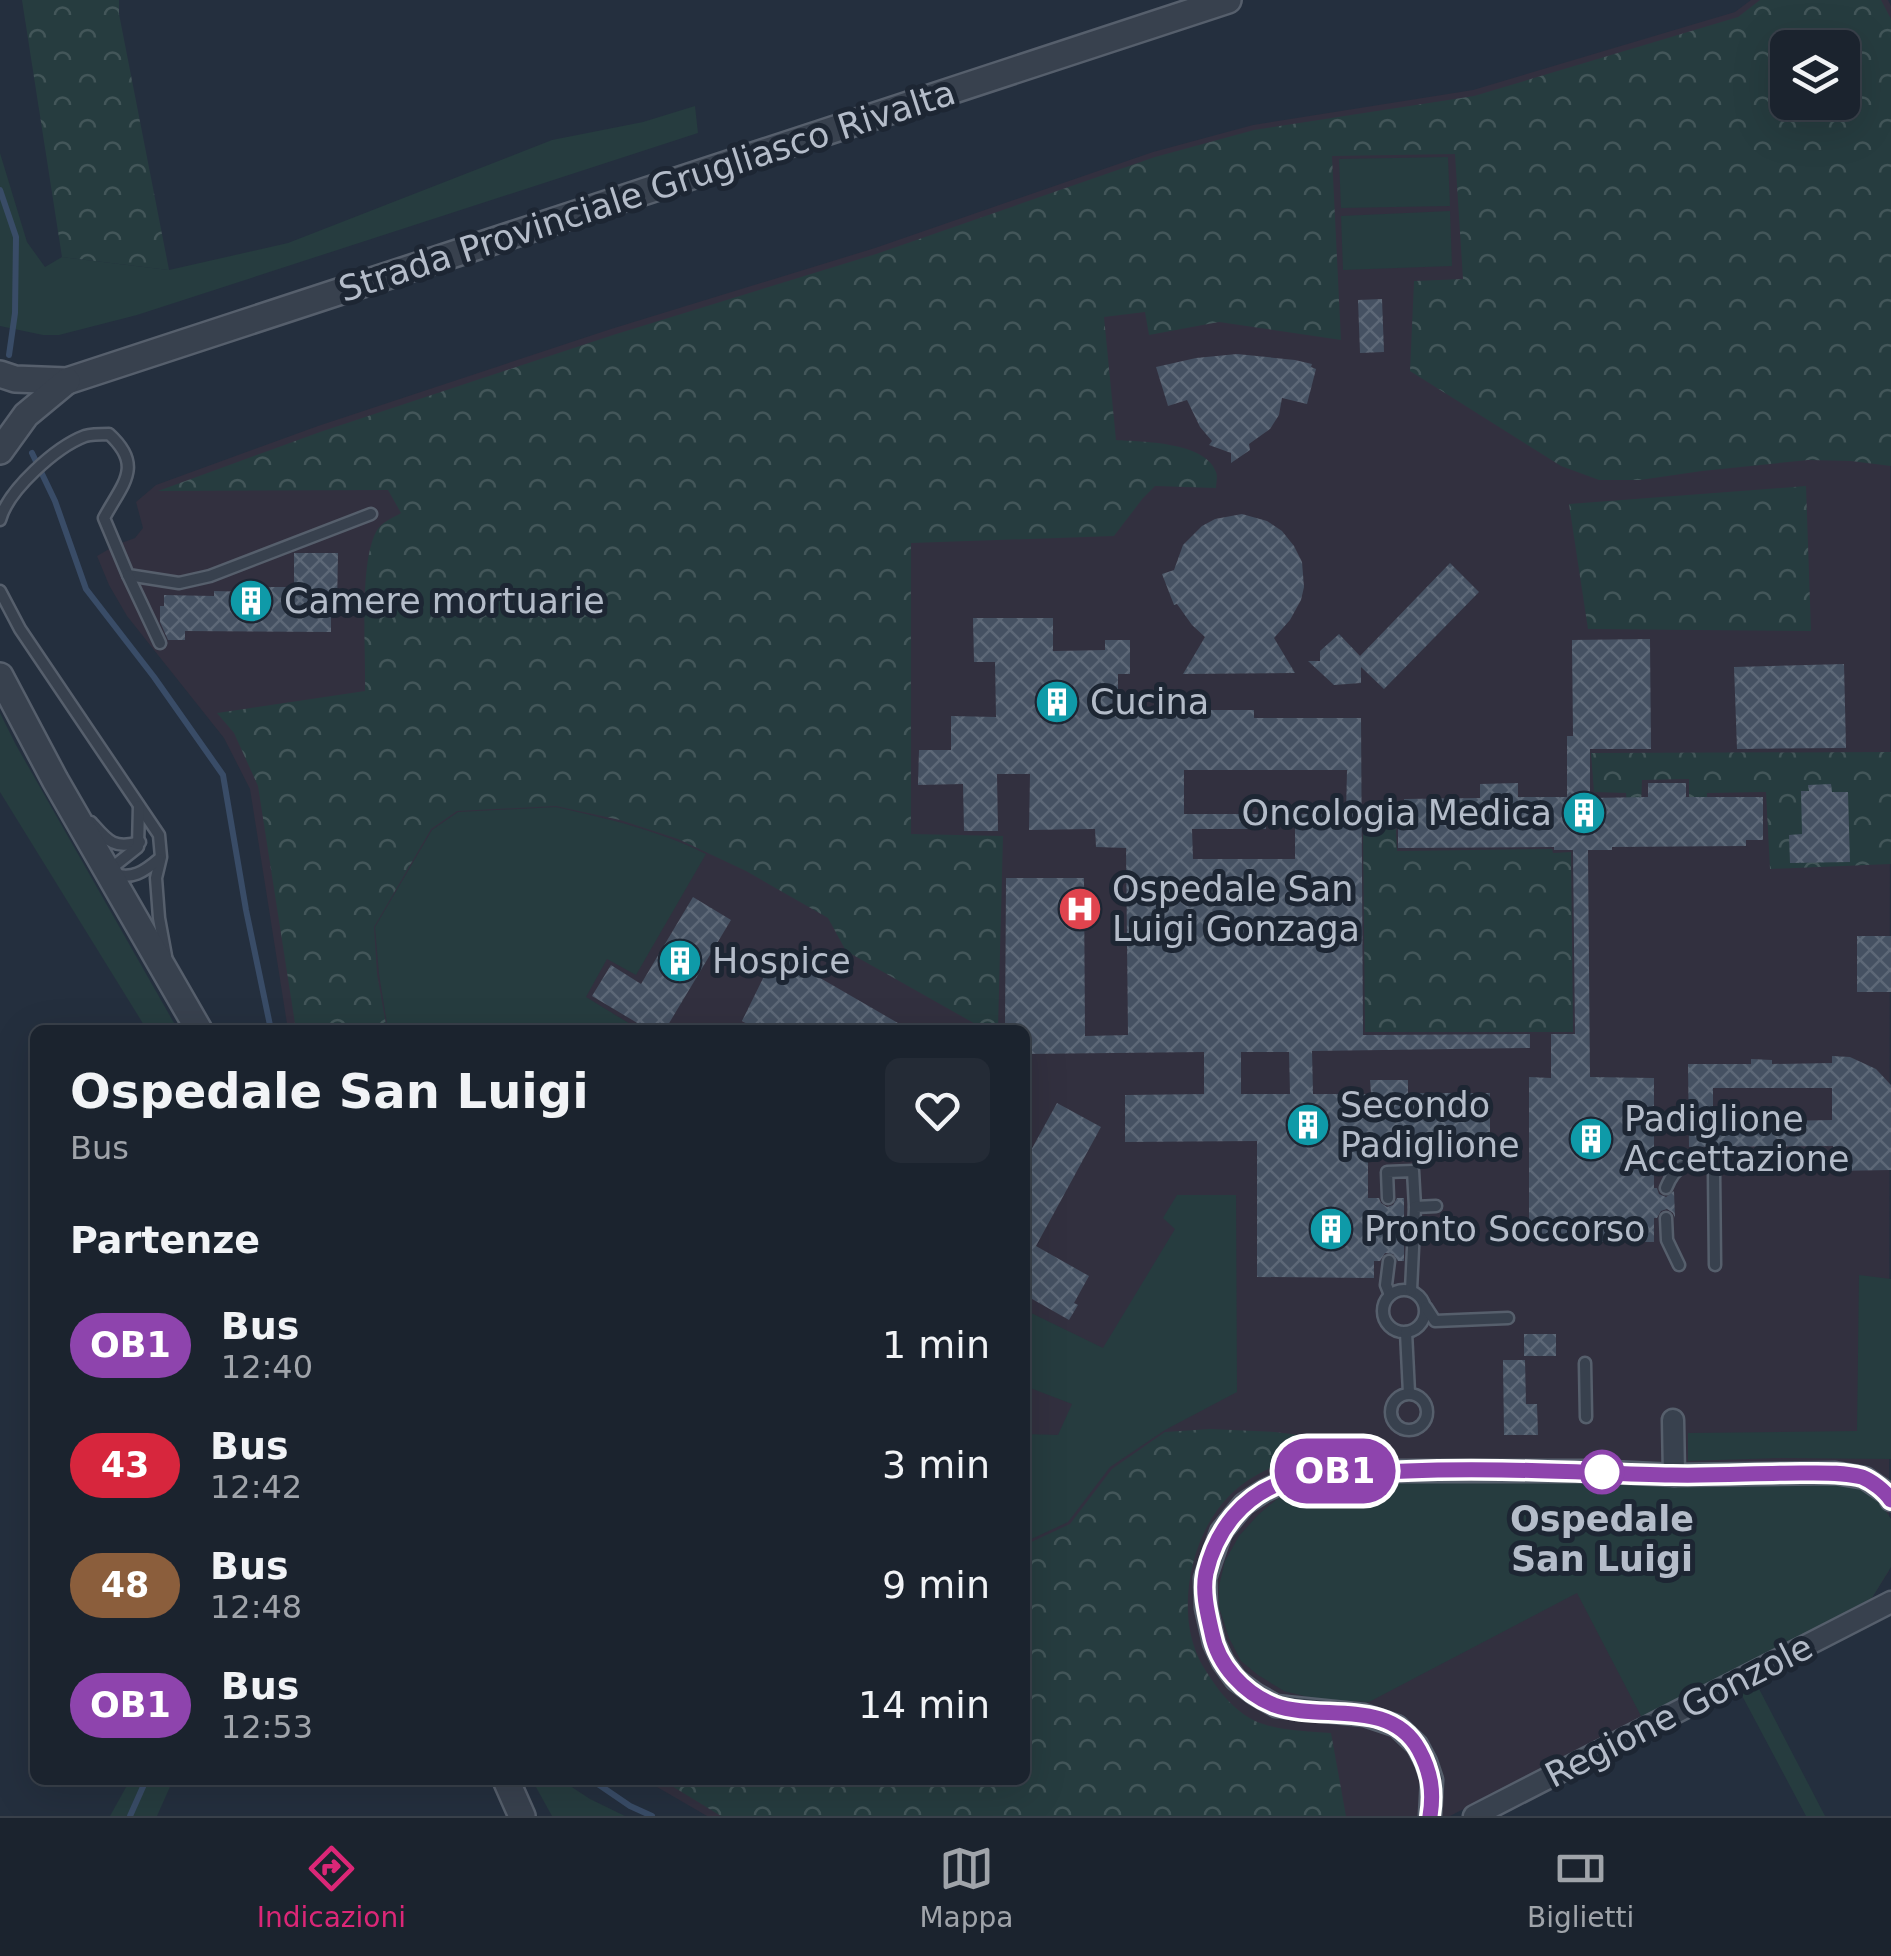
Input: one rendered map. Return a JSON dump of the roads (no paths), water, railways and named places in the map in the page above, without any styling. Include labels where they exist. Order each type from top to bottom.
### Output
[{"type":"street","name":"Strada Provinciale Grugliasco Rivalta","points":[[0,374],[15,379],[67,381],[1228,0]]},
{"type":"street","name":"Strada Provinciale Grugliasco Rivalta","points":[[0,451],[26,415],[67,381]]},
{"type":"street","points":[[4,685],[196,1025]]},
{"type":"street","points":[[1673,1420],[1674,1475]]},
{"type":"street","points":[[1430,1816],[1432,1780],[1426,1762],[1397,1726],[1364,1716],[1276,1706],[1236,1680],[1223,1662],[1206,1608],[1205,1578],[1221,1532],[1244,1504],[1285,1481],[1328,1471],[1836,1473],[1865,1478],[1891,1500]]},
{"type":"street","name":"Regione Gonzole","points":[[1474,1816],[1889,1601]]},
{"type":"street","points":[[508,1785],[522,1816]]},
{"type":"lane","points":[[0,520],[11,496],[63,449],[87,435],[109,434],[125,448],[129,465],[104,518],[160,643]]},
{"type":"lane","points":[[128,575],[179,583],[210,576],[371,514]]},
{"type":"lane","points":[[0,591],[20,629],[159,835],[159,918],[170,977]]},
{"type":"lane","points":[[4,685],[88,818],[108,841],[120,845],[140,842]]},
{"type":"lane","points":[[107,871],[138,847],[139,806]]},
{"type":"lane","points":[[107,871],[122,877],[133,876],[161,857]]},
{"type":"lane","points":[[1666,1188],[1672,1174],[1682,1166],[1711,1166],[1715,1265]]},
{"type":"lane","points":[[1388,1198],[1387,1172],[1413,1171],[1416,1207],[1411,1290]]},
{"type":"lane","points":[[1416,1207],[1436,1206]]},
{"type":"lane","points":[[1666,1218],[1667,1240],[1679,1266]]},
{"type":"lane","points":[[1389,1261],[1386,1285],[1390,1295]]},
{"type":"lane","points":[[1425,1306],[1422,1324],[1406,1332],[1391,1328],[1383,1315],[1390,1295],[1403,1289],[1422,1298],[1434,1321],[1508,1318]]},
{"type":"lane","points":[[1406,1332],[1409,1393]]},
{"type":"lane","points":[[1586,1363],[1586,1418]]},
{"type":"waterway","points":[[0,190],[16,237],[15,313],[9,355]]},
{"type":"waterway","points":[[32,453],[55,501],[86,589],[223,775],[270,1025]]},
{"type":"waterway","points":[[130,1816],[144,1785]]},
{"type":"waterway","points":[[599,1785],[652,1816]]},
{"type":"place","name":"Camere mortuarie","points":[[251,601]]},
{"type":"place","name":"Cucina","points":[[1057,702]]},
{"type":"place","name":"Oncologia Medica","points":[[1584,813]]},
{"type":"place","name":"Ospedale San Luigi Gonzaga","points":[[1080,909]]},
{"type":"place","name":"Hospice","points":[[680,961]]},
{"type":"place","name":"Secondo Padiglione","points":[[1308,1125]]},
{"type":"place","name":"Padiglione Accettazione","points":[[1591,1139]]},
{"type":"place","name":"Pronto Soccorso","points":[[1331,1229]]},
{"type":"place","name":"Ospedale San Luigi","points":[[1602,1472]]}]
